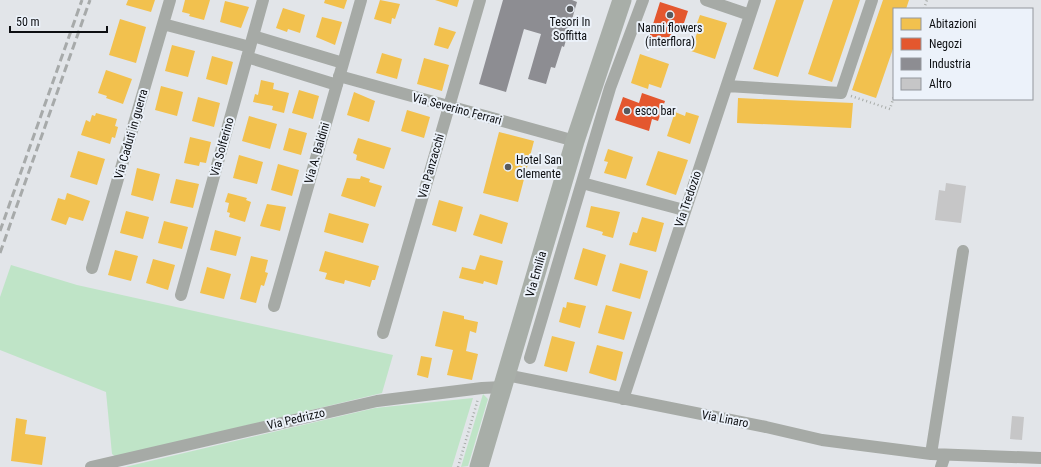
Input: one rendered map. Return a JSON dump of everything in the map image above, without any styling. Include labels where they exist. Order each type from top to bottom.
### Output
[{"type":"main road","name":"Via Emilia","points":[[479,467],[575,142],[603,85],[622,0]]},
{"type":"street","name":"Via Caduti in guerra","points":[[92,268],[170,0]]},
{"type":"street","name":"Via Solferino","points":[[181,295],[263,0]]},
{"type":"street","name":"Via A. Baldini","points":[[274,306],[361,0]]},
{"type":"street","name":"Via Panzacchi","points":[[383,333],[480,0]]},
{"type":"street","name":"Via Emilia","points":[[530,358],[582,183],[603,85],[643,0]]},
{"type":"street","points":[[706,0],[750,15]]},
{"type":"street","name":"Via Tredozio","points":[[623,399],[684,210],[755,0]]},
{"type":"street","points":[[727,86],[841,93],[872,0]]},
{"type":"street","name":"Via Severino Ferrari","points":[[163,24],[250,47],[343,63]]},
{"type":"street","name":"Via Severino Ferrari","points":[[250,47],[338,81],[449,106],[575,142]]},
{"type":"street","points":[[582,183],[684,210]]},
{"type":"street","points":[[931,454],[963,251]]},
{"type":"street","name":"Via Pedrizzo","points":[[91,467],[377,401],[482,388],[505,381]]},
{"type":"street","name":"Via Linaro","points":[[505,381],[623,399],[766,427],[822,440],[931,454],[1041,458]]},
{"type":"street","points":[[941,467],[945,455]]},
{"type":"path","points":[[841,93],[890,109],[893,99]]},
{"type":"path","points":[[458,467],[482,388]]},
{"type":"green space","points":[[11,265],[77,285],[393,355],[382,393],[116,457],[112,454],[106,392],[0,350],[0,297]]},
{"type":"green space","points":[[483,394],[488,399],[468,466],[461,467]]},
{"type":"green space","points":[[473,398],[452,467],[125,467],[375,408]]},
{"type":"building: Abitazioni","points":[[128,0],[155,0],[151,12],[126,5]]},
{"type":"building: Abitazioni","points":[[185,0],[210,0],[204,20],[189,16],[190,14],[182,12]]},
{"type":"building: Abitazioni","points":[[325,0],[347,0],[344,9],[324,3]]},
{"type":"building: Abitazioni","points":[[380,0],[400,4],[395,19],[392,18],[391,24],[374,19]]},
{"type":"building: Abitazioni","points":[[435,0],[459,0],[457,7]]},
{"type":"building: Abitazioni","points":[[776,0],[804,0],[778,77],[753,69]]},
{"type":"building: Abitazioni","points":[[833,0],[860,0],[832,82],[808,74]]},
{"type":"building: Abitazioni","points":[[883,0],[909,0],[906,8],[893,8],[893,49],[876,98],[852,90]]},
{"type":"building: Abitazioni","points":[[225,1],[249,7],[241,28],[220,22]]},
{"type":"building: Abitazioni","points":[[283,8],[305,15],[300,33],[288,29],[287,32],[276,28]]},
{"type":"building: Abitazioni","points":[[700,15],[727,23],[715,59],[691,51],[699,27],[696,26]]},
{"type":"building: Abitazioni","points":[[322,17],[342,22],[335,45],[316,37]]},
{"type":"building: Abitazioni","points":[[120,19],[146,27],[136,63],[109,55]]},
{"type":"building: Abitazioni","points":[[439,27],[456,32],[448,49],[434,45]]},
{"type":"building: Abitazioni","points":[[172,45],[195,51],[188,77],[165,71]]},
{"type":"building: Abitazioni","points":[[382,53],[402,59],[397,79],[376,73]]},
{"type":"building: Abitazioni","points":[[640,54],[669,64],[661,88],[649,84],[648,89],[631,83]]},
{"type":"building: Abitazioni","points":[[212,56],[233,62],[227,85],[206,79]]},
{"type":"building: Abitazioni","points":[[424,58],[449,65],[442,91],[417,84]]},
{"type":"building: Abitazioni","points":[[106,70],[132,79],[123,104],[106,98],[107,96],[98,93]]},
{"type":"building: Abitazioni","points":[[261,80],[274,83],[273,89],[289,93],[284,113],[272,110],[273,106],[253,102],[255,94],[258,95]]},
{"type":"building: Abitazioni","points":[[161,86],[183,92],[177,116],[155,110]]},
{"type":"building: Abitazioni","points":[[299,90],[319,96],[313,119],[292,113]]},
{"type":"building: Abitazioni","points":[[354,92],[375,101],[369,122],[347,115]]},
{"type":"building: Abitazioni","points":[[198,97],[220,103],[214,127],[192,121]]},
{"type":"building: Abitazioni","points":[[738,98],[853,103],[851,128],[737,123]]},
{"type":"building: Abitazioni","points":[[407,110],[430,117],[424,138],[401,131]]},
{"type":"building: Abitazioni","points":[[675,112],[685,116],[686,112],[699,116],[690,144],[667,136]]},
{"type":"building: Abitazioni","points":[[96,113],[117,119],[115,126],[118,127],[115,138],[112,137],[110,144],[81,135],[86,120],[90,122],[92,115],[95,116]]},
{"type":"building: Abitazioni","points":[[249,116],[277,124],[270,149],[242,141]]},
{"type":"building: Abitazioni","points":[[289,128],[307,133],[301,155],[283,150]]},
{"type":"building: Abitazioni","name":"Hotel San Clemente","points":[[499,132],[534,141],[518,202],[483,193]]},
{"type":"building: Abitazioni","points":[[190,137],[211,142],[206,163],[200,162],[199,166],[184,163]]},
{"type":"building: Abitazioni","points":[[358,138],[391,148],[384,169],[356,160],[357,155],[353,153]]},
{"type":"building: Abitazioni","points":[[608,149],[633,157],[626,179],[604,173],[608,162],[604,161]]},
{"type":"building: Abitazioni","points":[[78,151],[105,159],[97,185],[70,177]]},
{"type":"building: Abitazioni","points":[[658,151],[688,160],[676,195],[646,185]]},
{"type":"building: Abitazioni","points":[[239,155],[263,162],[257,184],[233,178]]},
{"type":"building: Abitazioni","points":[[278,164],[299,170],[292,196],[271,190]]},
{"type":"building: Abitazioni","points":[[137,168],[160,174],[153,201],[131,195]]},
{"type":"building: Abitazioni","points":[[361,176],[370,179],[369,182],[382,186],[375,207],[341,196],[347,178],[360,179]]},
{"type":"building: Abitazioni","points":[[176,179],[199,184],[193,208],[170,203]]},
{"type":"building: Abitazioni","points":[[67,193],[90,201],[83,221],[69,217],[66,225],[51,220],[58,198],[65,200]]},
{"type":"building: Abitazioni","points":[[228,193],[247,198],[246,200],[251,202],[245,222],[229,217],[230,213],[227,212],[229,203],[225,202]]},
{"type":"building: Abitazioni","points":[[439,200],[463,207],[456,232],[432,225]]},
{"type":"building: Abitazioni","points":[[267,204],[286,207],[280,231],[260,226]]},
{"type":"building: Abitazioni","points":[[591,206],[620,212],[613,238],[602,235],[603,232],[586,227]]},
{"type":"building: Abitazioni","points":[[126,211],[149,217],[143,239],[120,233]]},
{"type":"building: Abitazioni","points":[[329,213],[369,224],[363,243],[324,232]]},
{"type":"building: Abitazioni","points":[[480,214],[508,223],[502,244],[473,235]]},
{"type":"building: Abitazioni","points":[[642,217],[664,223],[656,252],[629,245],[633,232],[637,233]]},
{"type":"building: Abitazioni","points":[[164,221],[188,227],[182,249],[158,243]]},
{"type":"building: Abitazioni","points":[[215,230],[241,237],[236,256],[210,250]]},
{"type":"building: Abitazioni","points":[[583,248],[606,255],[597,286],[574,279]]},
{"type":"building: Abitazioni","points":[[115,250],[138,256],[131,281],[108,275]]},
{"type":"building: Abitazioni","points":[[325,251],[379,266],[375,280],[372,280],[370,287],[345,280],[344,284],[325,279],[327,273],[319,271]]},
{"type":"building: Abitazioni","points":[[480,255],[503,261],[497,285],[484,281],[483,284],[459,278],[462,267],[475,270]]},
{"type":"building: Abitazioni","points":[[251,256],[268,260],[265,272],[268,273],[264,286],[261,285],[256,303],[240,299]]},
{"type":"building: Abitazioni","points":[[153,259],[175,265],[168,290],[146,283]]},
{"type":"building: Abitazioni","points":[[620,263],[648,271],[640,299],[612,291]]},
{"type":"building: Abitazioni","points":[[207,267],[231,274],[224,299],[200,293]]},
{"type":"building: Abitazioni","points":[[567,302],[586,306],[580,328],[559,322],[563,307],[566,308]]},
{"type":"building: Abitazioni","points":[[606,305],[632,312],[624,340],[598,333]]},
{"type":"building: Abitazioni","points":[[443,311],[464,316],[464,319],[478,322],[476,333],[470,331],[466,351],[478,354],[472,380],[447,375],[453,350],[435,346]]},
{"type":"building: Abitazioni","points":[[552,336],[575,342],[567,372],[544,366]]},
{"type":"building: Abitazioni","points":[[597,345],[623,352],[616,381],[589,373]]},
{"type":"building: Abitazioni","points":[[421,356],[432,358],[428,378],[417,375]]},
{"type":"building: Abitazioni","points":[[16,418],[27,420],[25,434],[46,437],[42,465],[11,461]]},
{"type":"building: Negozi","points":[[660,2],[688,11],[681,32],[673,29],[668,46],[648,40]]},
{"type":"building: Negozi","points":[[642,93],[665,101],[658,121],[652,119],[649,131],[615,120],[623,97],[639,103]]},
{"type":"building: Industria","points":[[503,0],[572,0],[577,2],[564,47],[562,46],[555,68],[551,67],[546,84],[528,79],[541,34],[524,29],[506,92],[479,84]]},
{"type":"building: Altro","points":[[946,183],[966,186],[961,223],[935,220],[939,190],[945,191]]},
{"type":"building: Altro","points":[[1012,416],[1024,417],[1022,440],[1010,439]]},
{"type":"railway","points":[[0,231],[82,0]]},
{"type":"railway","points":[[0,253],[90,0]]},
{"type":"place","name":"Tesori In Soffitta","points":[[570,9]]},
{"type":"place","name":"Nanni flowers (interflora)","points":[[670,15]]},
{"type":"place","name":"esco bar","points":[[627,111]]},
{"type":"place","name":"Hotel San Clemente","points":[[508,167]]}]
